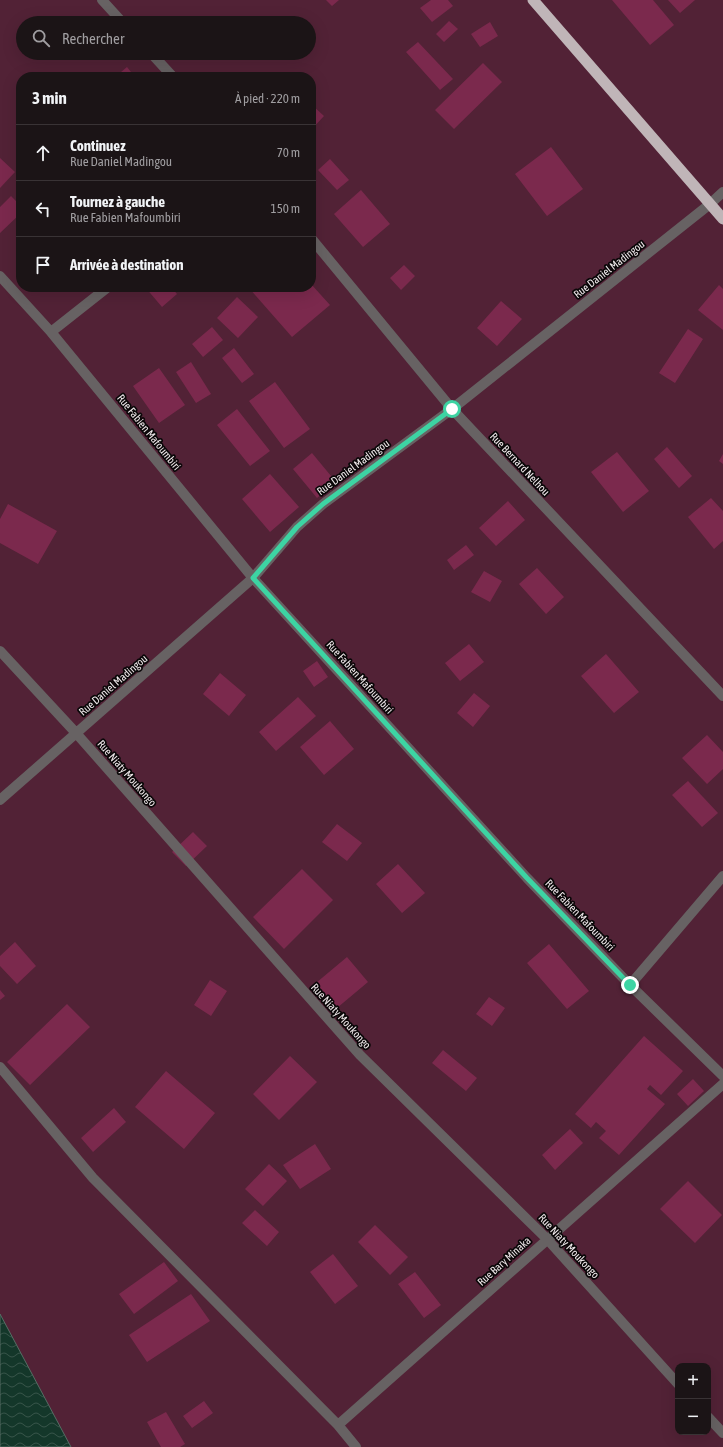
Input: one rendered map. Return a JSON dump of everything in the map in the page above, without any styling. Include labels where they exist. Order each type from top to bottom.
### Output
[{"type":"highway","points":[[533,0],[723,219]]},
{"type":"street","points":[[102,0],[117,16]]},
{"type":"street","points":[[157,60],[168,72]]},
{"type":"street","name":"Rue Daniel Madingou","points":[[0,800],[253,578],[297,527],[323,504],[452,409],[710,204],[723,192]]},
{"type":"street","name":"Rue Bernard Nelhou","points":[[316,244],[452,409],[723,696]]},
{"type":"street","name":"Rue Fabien Mafoumbiri","points":[[0,276],[51,332],[253,578],[522,872],[630,985],[723,1076]]},
{"type":"street","points":[[51,332],[102,292]]},
{"type":"street","name":"Rue Niaty Moukongo","points":[[0,651],[76,733],[360,1055],[548,1239],[675,1381]]},
{"type":"street","points":[[630,985],[723,876]]},
{"type":"street","points":[[0,1067],[93,1178],[338,1425],[356,1447]]},
{"type":"street","name":"Rue Bary Minaka","points":[[338,1425],[723,1084]]},
{"type":"street","points":[[711,1420],[723,1433]]},
{"type":"shaded area","points":[[0,0],[723,0],[723,1447],[0,1447]]},
{"type":"water","points":[[0,1314],[71,1447],[0,1447]]},
{"type":"building","points":[[326,0],[339,0],[332,6]]},
{"type":"building","points":[[431,0],[448,0],[453,6],[432,22],[420,8]]},
{"type":"building","points":[[612,0],[653,0],[674,25],[650,45]]},
{"type":"building","points":[[668,0],[695,0],[680,13]]},
{"type":"building","points":[[449,21],[458,29],[444,42],[436,34]]},
{"type":"building","points":[[490,22],[498,36],[480,47],[471,34]]},
{"type":"building","points":[[418,42],[453,79],[440,90],[406,52]]},
{"type":"building","points":[[483,63],[502,82],[454,129],[435,110]]},
{"type":"building","points":[[127,67],[131,72],[121,72]]},
{"type":"building","points":[[316,109],[324,116],[316,125]]},
{"type":"building","points":[[551,147],[583,189],[547,216],[515,174]]},
{"type":"building","points":[[0,158],[15,172],[0,188]]},
{"type":"building","points":[[330,159],[349,180],[337,190],[318,170]]},
{"type":"building","points":[[361,190],[390,224],[363,247],[334,214]]},
{"type":"building","points":[[11,196],[16,201],[16,218],[0,233],[0,207]]},
{"type":"building","points":[[404,265],[415,276],[401,290],[390,278]]},
{"type":"building","points":[[719,285],[723,289],[723,330],[698,310]]},
{"type":"building","points":[[316,290],[330,305],[292,337],[253,292],[316,292]]},
{"type":"building","points":[[149,292],[175,292],[177,294],[162,307]]},
{"type":"building","points":[[237,297],[258,317],[238,338],[217,318]]},
{"type":"building","points":[[501,301],[522,319],[497,346],[477,328]]},
{"type":"building","points":[[212,327],[223,340],[203,357],[192,344]]},
{"type":"building","points":[[688,329],[703,339],[675,383],[659,373]]},
{"type":"building","points":[[234,348],[254,374],[242,383],[222,358]]},
{"type":"building","points":[[191,362],[211,394],[196,403],[176,372]]},
{"type":"building","points":[[159,368],[185,405],[159,423],[133,386]]},
{"type":"building","points":[[275,382],[310,429],[284,448],[249,401]]},
{"type":"building","points":[[237,409],[270,451],[250,466],[217,425]]},
{"type":"building","points":[[667,447],[692,476],[679,488],[654,459]]},
{"type":"building","points":[[617,452],[649,491],[623,512],[591,472]]},
{"type":"building","points":[[312,453],[336,482],[317,498],[293,469]]},
{"type":"building","points":[[723,454],[723,464],[719,461]]},
{"type":"building","points":[[270,474],[299,507],[270,532],[242,499]]},
{"type":"building","points":[[711,498],[723,511],[723,541],[714,549],[688,517]]},
{"type":"building","points":[[508,501],[525,520],[496,546],[479,528]]},
{"type":"building","points":[[8,504],[57,531],[38,564],[0,543],[0,519]]},
{"type":"building","points":[[466,545],[474,555],[454,570],[447,560]]},
{"type":"building","points":[[537,568],[564,597],[546,614],[519,584]]},
{"type":"building","points":[[484,571],[502,581],[490,602],[471,592]]},
{"type":"building","points":[[469,644],[484,662],[460,681],[445,663]]},
{"type":"building","points":[[606,654],[639,692],[614,713],[581,676]]},
{"type":"building","points":[[317,661],[328,677],[314,687],[303,671]]},
{"type":"building","points":[[220,673],[246,695],[229,716],[203,694]]},
{"type":"building","points":[[474,693],[490,706],[473,727],[457,713]]},
{"type":"building","points":[[298,697],[316,716],[276,751],[259,732]]},
{"type":"building","points":[[330,721],[354,749],[324,775],[300,747]]},
{"type":"building","points":[[707,735],[723,752],[723,769],[707,784],[682,758]]},
{"type":"building","points":[[688,781],[718,813],[702,827],[672,795]]},
{"type":"building","points":[[337,824],[362,843],[347,861],[322,842]]},
{"type":"building","points":[[193,832],[207,846],[186,866],[172,852]]},
{"type":"building","points":[[398,864],[425,893],[402,913],[376,884]]},
{"type":"building","points":[[302,869],[333,900],[284,949],[253,917]]},
{"type":"building","points":[[15,942],[36,966],[17,984],[0,966],[0,956]]},
{"type":"building","points":[[549,944],[589,991],[567,1009],[527,963]]},
{"type":"building","points":[[347,957],[368,982],[331,1013],[310,988]]},
{"type":"building","points":[[210,980],[227,991],[211,1016],[194,1005]]},
{"type":"building","points":[[0,990],[5,996],[0,1000]]},
{"type":"building","points":[[489,997],[505,1008],[492,1026],[476,1014]]},
{"type":"building","points":[[67,1004],[90,1027],[30,1085],[7,1062]]},
{"type":"building","points":[[644,1036],[683,1071],[661,1095],[650,1085],[647,1089],[665,1104],[619,1155],[599,1138],[606,1131],[596,1122],[591,1128],[575,1114]]},
{"type":"building","points":[[443,1050],[477,1078],[466,1091],[432,1063]]},
{"type":"building","points":[[290,1056],[317,1082],[279,1120],[253,1094]]},
{"type":"building","points":[[166,1071],[215,1113],[184,1149],[135,1107]]},
{"type":"building","points":[[693,1079],[704,1091],[688,1106],[677,1094]]},
{"type":"building","points":[[114,1108],[126,1122],[93,1152],[81,1138]]},
{"type":"building","points":[[570,1129],[583,1143],[555,1170],[542,1155]]},
{"type":"building","points":[[315,1144],[331,1169],[300,1189],[283,1165]]},
{"type":"building","points":[[269,1164],[287,1181],[263,1206],[245,1189]]},
{"type":"building","points":[[688,1181],[722,1215],[695,1243],[660,1209]]},
{"type":"building","points":[[255,1210],[279,1232],[267,1246],[242,1223]]},
{"type":"building","points":[[375,1225],[408,1257],[390,1275],[358,1242]]},
{"type":"building","points":[[333,1254],[358,1286],[335,1304],[310,1272]]},
{"type":"building","points":[[164,1262],[178,1281],[134,1314],[119,1294]]},
{"type":"building","points":[[415,1272],[441,1305],[424,1318],[398,1284]]},
{"type":"building","points":[[191,1294],[210,1321],[147,1362],[129,1335]]},
{"type":"building","points":[[204,1401],[213,1413],[192,1428],[183,1416]]},
{"type":"building","points":[[166,1412],[185,1444],[180,1447],[161,1447],[147,1422]]},
{"type":"route","points":[[452,409],[323,504],[297,527],[253,578],[527,878],[630,985]]}]
